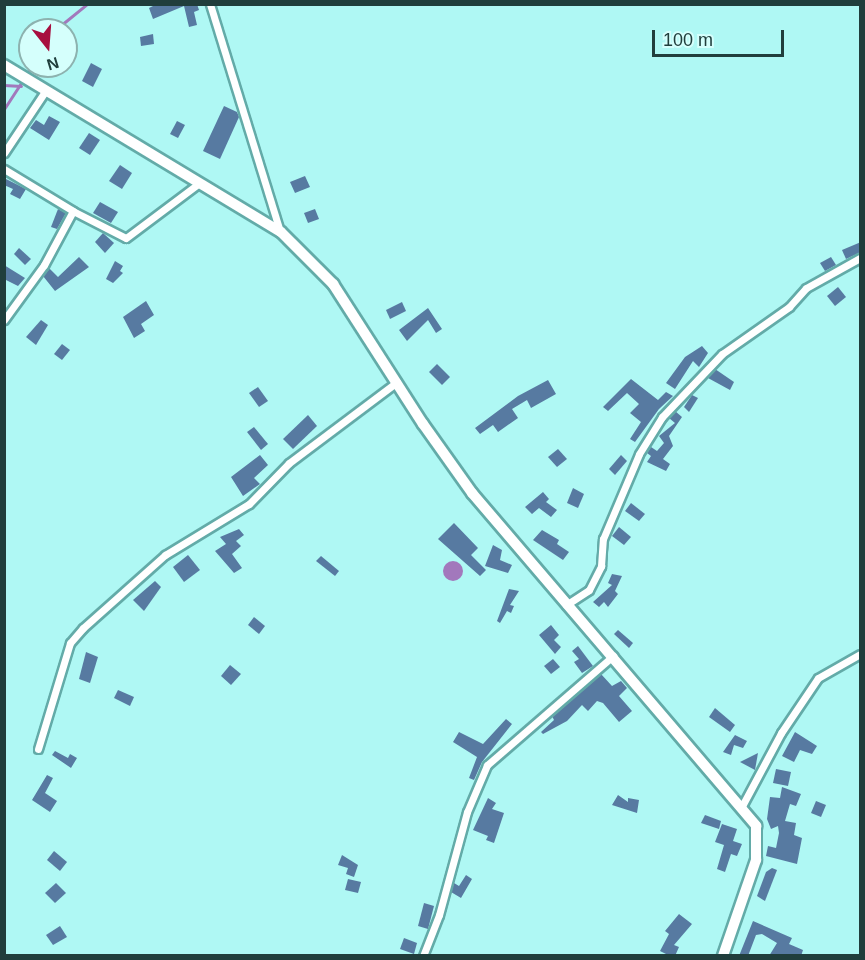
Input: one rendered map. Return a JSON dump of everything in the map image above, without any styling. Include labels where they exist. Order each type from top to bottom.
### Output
[{"type":"main road","points":[[4,65],[281,232],[333,285],[472,493],[566,605],[742,806],[756,826],[756,860],[723,956]]},
{"type":"street","points":[[210,4],[281,232]]},
{"type":"street","points":[[4,153],[46,90]]},
{"type":"street","points":[[4,169],[73,211],[126,238],[198,184]]},
{"type":"street","points":[[4,320],[44,265],[73,211]]},
{"type":"street","points":[[566,605],[589,590],[601,566],[603,538],[639,454],[663,417],[722,354],[789,307],[806,288],[861,258]]},
{"type":"street","points":[[38,749],[70,643],[83,628],[165,555],[249,504],[289,463],[397,382]]},
{"type":"street","points":[[742,806],[781,733],[818,678],[861,654]]},
{"type":"street","points":[[423,956],[439,915],[467,812],[487,765],[613,656]]},
{"type":"shaded area","points":[[453,561],[460,564],[463,571],[460,578],[453,581],[446,578],[443,571],[446,564]]},
{"type":"building","points":[[157,4],[197,4],[199,10],[194,12],[197,25],[189,27],[184,6],[153,19],[149,8]]},
{"type":"building","points":[[153,34],[154,44],[141,46],[140,37]]},
{"type":"building","points":[[91,63],[102,69],[93,87],[82,81]]},
{"type":"building","points":[[224,106],[237,112],[239,117],[220,159],[203,151]]},
{"type":"building","points":[[49,116],[60,122],[49,140],[30,128],[36,120],[44,125]]},
{"type":"building","points":[[177,121],[185,125],[178,138],[170,134]]},
{"type":"building","points":[[89,133],[100,140],[90,155],[79,148]]},
{"type":"building","points":[[120,165],[132,173],[122,189],[109,181]]},
{"type":"building","points":[[305,176],[310,187],[295,193],[290,182]]},
{"type":"building","points":[[4,178],[26,189],[20,199],[10,194],[13,189],[4,185]]},
{"type":"building","points":[[100,202],[118,212],[111,223],[93,213]]},
{"type":"building","points":[[58,209],[66,213],[57,229],[51,227]]},
{"type":"building","points":[[315,209],[319,219],[308,223],[304,213]]},
{"type":"building","points":[[103,233],[114,243],[105,253],[95,242]]},
{"type":"building","points":[[861,242],[861,252],[846,259],[842,250]]},
{"type":"building","points":[[19,248],[31,259],[25,265],[14,254]]},
{"type":"building","points":[[79,257],[89,267],[55,291],[43,276],[49,268],[58,277]]},
{"type":"building","points":[[831,257],[836,265],[825,271],[820,263]]},
{"type":"building","points":[[115,261],[123,266],[120,271],[123,273],[113,283],[106,279]]},
{"type":"building","points":[[4,265],[25,278],[18,286],[4,279]]},
{"type":"building","points":[[838,287],[846,297],[835,306],[827,296]]},
{"type":"building","points":[[146,301],[154,315],[141,324],[145,331],[134,338],[123,317]]},
{"type":"building","points":[[402,302],[406,311],[390,319],[386,310]]},
{"type":"building","points":[[428,308],[442,329],[436,333],[428,320],[407,341],[399,330]]},
{"type":"building","points":[[41,320],[48,325],[36,345],[26,337]]},
{"type":"building","points":[[62,344],[70,350],[62,360],[54,354]]},
{"type":"building","points":[[702,346],[708,353],[699,367],[693,361],[675,389],[666,383],[685,357]]},
{"type":"building","points":[[437,364],[450,377],[442,385],[429,372]]},
{"type":"building","points":[[715,369],[734,382],[730,390],[708,378]]},
{"type":"building","points":[[631,379],[658,400],[666,392],[673,396],[659,409],[635,442],[630,439],[641,422],[630,413],[639,404],[627,393],[608,411],[603,407]]},
{"type":"building","points":[[548,380],[556,394],[531,408],[527,400],[512,409],[518,418],[498,432],[493,425],[480,434],[475,428],[518,396]]},
{"type":"building","points":[[258,387],[268,401],[259,407],[249,393]]},
{"type":"building","points":[[692,395],[698,398],[689,412],[684,407]]},
{"type":"building","points":[[675,411],[682,417],[669,436],[673,446],[663,459],[670,464],[666,471],[647,462],[651,456],[647,453],[651,447],[657,451],[664,443],[659,436],[675,423],[669,418]]},
{"type":"building","points":[[308,415],[317,426],[293,449],[283,439]]},
{"type":"building","points":[[254,427],[268,444],[261,450],[247,432]]},
{"type":"building","points":[[558,449],[567,459],[557,467],[548,457]]},
{"type":"building","points":[[260,455],[268,465],[254,478],[260,484],[243,496],[231,477]]},
{"type":"building","points":[[621,455],[627,461],[615,475],[609,469]]},
{"type":"building","points":[[573,488],[584,494],[578,508],[567,503]]},
{"type":"building","points":[[543,492],[549,499],[546,502],[557,510],[551,517],[539,508],[532,514],[525,507]]},
{"type":"building","points":[[631,503],[645,514],[639,521],[625,511]]},
{"type":"building","points":[[454,523],[478,548],[471,555],[486,570],[480,576],[438,539]]},
{"type":"building","points":[[619,527],[631,537],[624,545],[612,536]]},
{"type":"building","points":[[239,529],[244,535],[236,541],[241,546],[232,554],[242,568],[234,573],[215,551],[226,544],[220,537]]},
{"type":"building","points":[[542,530],[559,540],[557,544],[569,552],[563,560],[533,540]]},
{"type":"building","points":[[493,545],[502,550],[500,560],[512,565],[508,573],[485,566]]},
{"type":"building","points":[[188,555],[200,570],[184,582],[173,567]]},
{"type":"building","points":[[321,556],[339,571],[335,576],[316,561]]},
{"type":"building","points":[[612,574],[622,576],[615,591],[618,594],[608,607],[604,602],[599,607],[593,602],[612,585],[608,583]]},
{"type":"building","points":[[155,581],[161,587],[144,611],[133,600]]},
{"type":"building","points":[[509,589],[519,591],[510,605],[514,606],[511,613],[507,611],[500,623],[497,621]]},
{"type":"building","points":[[254,617],[265,626],[259,634],[248,625]]},
{"type":"building","points":[[551,625],[559,635],[554,640],[561,647],[555,654],[539,635]]},
{"type":"building","points":[[618,630],[633,643],[629,648],[614,634]]},
{"type":"building","points":[[578,646],[593,666],[582,673],[574,662],[579,659],[572,651]]},
{"type":"building","points":[[86,652],[98,657],[90,683],[79,679]]},
{"type":"building","points":[[553,659],[560,667],[551,674],[544,666]]},
{"type":"building","points":[[230,665],[241,674],[231,685],[221,676]]},
{"type":"building","points":[[601,674],[612,686],[621,681],[627,688],[619,696],[632,711],[619,722],[603,703],[597,701],[588,711],[582,705],[567,721],[543,734],[541,732],[554,720],[552,716]]},
{"type":"building","points":[[118,690],[134,697],[130,706],[114,698]]},
{"type":"building","points":[[715,708],[735,725],[730,732],[709,717]]},
{"type":"building","points":[[506,719],[512,724],[482,762],[474,780],[469,778],[477,757],[453,742],[459,732],[483,744]]},
{"type":"building","points":[[795,732],[817,746],[812,754],[800,750],[794,762],[782,756]]},
{"type":"building","points":[[735,735],[747,741],[743,748],[734,745],[731,755],[723,752]]},
{"type":"building","points":[[55,751],[68,758],[70,754],[77,758],[71,768],[52,755]]},
{"type":"building","points":[[758,753],[755,770],[740,762]]},
{"type":"building","points":[[776,769],[791,772],[788,786],[773,783]]},
{"type":"building","points":[[47,775],[53,778],[45,793],[57,801],[50,812],[32,800]]},
{"type":"building","points":[[782,787],[801,794],[796,806],[790,804],[785,821],[796,823],[794,835],[802,838],[797,864],[766,856],[768,846],[776,848],[779,833],[778,826],[771,829],[767,819],[770,797],[780,798]]},
{"type":"building","points":[[618,795],[628,802],[628,798],[639,800],[637,813],[612,805]]},
{"type":"building","points":[[488,798],[496,803],[492,809],[504,813],[494,843],[486,840],[488,836],[473,830]]},
{"type":"building","points":[[816,801],[826,805],[821,817],[811,813]]},
{"type":"building","points":[[705,815],[721,821],[719,829],[701,823]]},
{"type":"building","points":[[722,824],[737,829],[733,841],[742,844],[737,856],[731,854],[725,872],[717,869],[724,845],[715,842]]},
{"type":"building","points":[[54,851],[67,862],[60,871],[47,860]]},
{"type":"building","points":[[342,855],[358,865],[354,877],[346,874],[348,868],[338,865]]},
{"type":"building","points":[[772,868],[777,870],[765,901],[757,896],[766,872]]},
{"type":"building","points":[[466,875],[472,879],[461,898],[451,892],[454,883],[459,886]]},
{"type":"building","points":[[348,879],[361,882],[358,893],[345,890]]},
{"type":"building","points":[[56,883],[66,893],[55,903],[45,893]]},
{"type":"building","points":[[424,903],[434,906],[428,929],[418,926]]},
{"type":"building","points":[[679,914],[692,924],[674,945],[679,947],[675,956],[670,956],[660,951],[669,934],[665,931]]},
{"type":"building","points":[[753,921],[792,938],[789,944],[803,950],[801,956],[769,956],[777,943],[762,934],[756,935],[748,956],[739,956]]},
{"type":"building","points":[[60,926],[67,937],[53,945],[46,935]]},
{"type":"building","points":[[404,938],[417,943],[414,954],[400,949]]},
{"type":"waterway","points":[[70,18],[87,4]]},
{"type":"waterway","points":[[4,109],[24,78]]},
{"type":"waterway","points":[[4,85],[21,86]]}]
